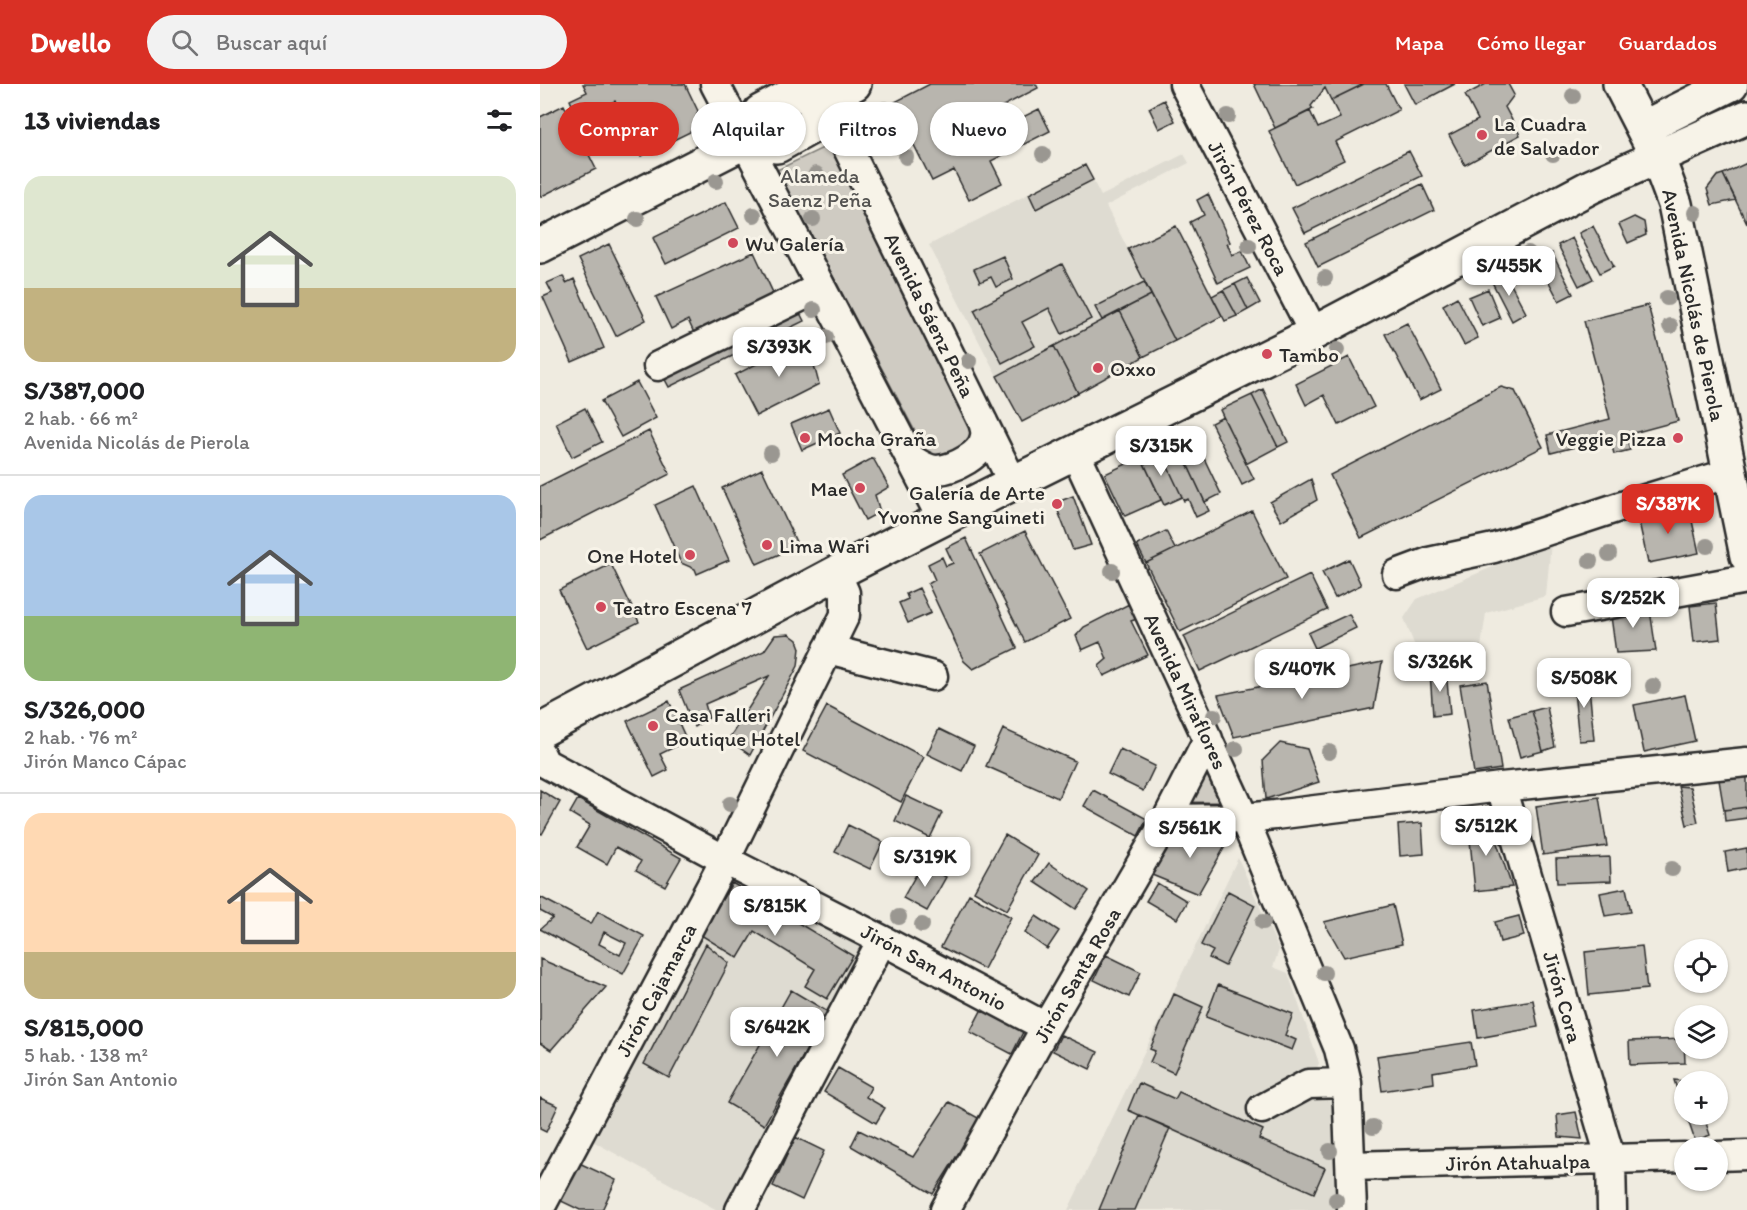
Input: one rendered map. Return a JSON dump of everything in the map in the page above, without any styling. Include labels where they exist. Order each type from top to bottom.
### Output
[{"type":"main road","points":[[779,102],[794,94],[854,84]]},
{"type":"main road","name":"Avenida Nicolás de Pierola","points":[[1620,84],[1650,142],[1670,190],[1679,223],[1747,559]]},
{"type":"main road","points":[[540,731],[836,573],[1314,333],[1592,186],[1731,84]]},
{"type":"main road","points":[[1650,142],[1747,117]]},
{"type":"main road","points":[[540,246],[717,156]]},
{"type":"street","points":[[715,84],[724,102]]},
{"type":"street","name":"Jirón Pérez Roca","points":[[1184,84],[1314,333]]},
{"type":"street","name":"Avenida Sáenz Peña","points":[[820,91],[1013,483]]},
{"type":"street","points":[[751,156],[942,519]]},
{"type":"street","points":[[658,366],[821,287]]},
{"type":"street","points":[[911,459],[923,467],[936,470],[950,468],[960,463],[982,447],[985,435],[983,422]]},
{"type":"street","name":"Avenida Miraflores","points":[[1075,452],[1244,818],[1335,1036],[1347,1083],[1352,1210]]},
{"type":"street","points":[[1397,574],[1429,562],[1494,548],[1730,473]]},
{"type":"street","points":[[1566,612],[1747,559]]},
{"type":"street","name":"Jirón Cajamarca","points":[[540,1208],[724,860],[845,615],[845,593],[836,573]]},
{"type":"street","points":[[828,649],[933,676]]},
{"type":"street","name":"Jirón Santa Rosa","points":[[945,1210],[1046,1027],[1167,819],[1208,739]]},
{"type":"street","name":"Jirón San Antonio","points":[[540,753],[546,763],[724,860],[882,939],[1046,1027]]},
{"type":"street","points":[[1167,819],[1244,818],[1501,787],[1747,762]]},
{"type":"street","name":"Jirón Cora","points":[[1501,787],[1611,1160],[1612,1210]]},
{"type":"street","points":[[740,1210],[882,939]]},
{"type":"street","points":[[1262,1109],[1308,1084],[1347,1083]]},
{"type":"street","points":[[1728,1156],[1747,1155]]},
{"type":"street","name":"Jirón Atahualpa","points":[[1351,1166],[1674,1157]]},
{"type":"shaded area","points":[[1184,154],[1189,163],[1106,206],[1151,295],[997,376],[929,245],[1085,165],[1101,196]]},
{"type":"shaded area","points":[[1551,542],[1546,596],[1486,613],[1480,654],[1421,662],[1404,618],[1417,599]]},
{"type":"shaded area","points":[[1238,858],[1279,950],[1273,967],[1288,973],[1319,1063],[1311,1083],[1316,1096],[1330,1099],[1335,1109],[1336,1210],[1068,1210]]},
{"type":"shaded area","points":[[733,876],[867,950],[724,1210],[717,1210],[589,1139]]},
{"type":"green space","name":"Alameda Saenz Peña","points":[[818,150],[818,156],[837,156],[976,431],[968,449],[943,459],[926,452],[777,170]]},
{"type":"green space","points":[[1209,762],[1223,802],[1188,802]]},
{"type":"building","points":[[583,84],[685,84],[694,102],[691,102],[691,131],[679,137],[679,102],[571,102],[570,100],[587,92]]},
{"type":"building","points":[[930,84],[1036,84],[1038,88],[1011,102],[930,102],[930,156],[1001,156],[991,161],[1002,183],[969,200],[954,170],[932,181],[918,153],[918,102],[895,102]]},
{"type":"building","points":[[1254,84],[1364,84],[1331,100],[1325,88],[1311,106],[1313,109],[1275,128]]},
{"type":"building","points":[[1364,84],[1386,84],[1399,110],[1335,142],[1344,160],[1295,184],[1269,131],[1310,111],[1318,128],[1340,118],[1331,100]]},
{"type":"building","points":[[1404,84],[1455,84],[1415,105]]},
{"type":"building","points":[[1486,84],[1508,84],[1514,95],[1505,107],[1520,135],[1465,165],[1449,135],[1478,120],[1465,95]]},
{"type":"building","points":[[1164,100],[1175,121],[1159,129],[1149,108]]},
{"type":"building","points":[[558,108],[558,156],[590,156],[596,169],[540,197],[540,117]]},
{"type":"building","points":[[1039,109],[1050,131],[1028,142],[1028,114]]},
{"type":"building","points":[[1409,151],[1422,176],[1305,233],[1292,208]]},
{"type":"building","points":[[1747,163],[1747,224],[1723,174]]},
{"type":"building","points":[[1085,165],[1093,180],[1036,209],[1029,194]]},
{"type":"building","points":[[1723,174],[1736,200],[1712,205],[1707,189],[1717,176]]},
{"type":"building","points":[[1422,184],[1434,210],[1318,267],[1306,242]]},
{"type":"building","points":[[1208,194],[1230,242],[1227,243],[1232,255],[1242,251],[1250,268],[1218,283],[1190,222],[1204,215],[1197,200]]},
{"type":"building","points":[[726,202],[739,228],[666,264],[653,238]]},
{"type":"building","points":[[1634,217],[1644,222],[1646,235],[1628,243],[1619,224]]},
{"type":"building","points":[[1176,226],[1222,316],[1175,341],[1128,249]]},
{"type":"building","points":[[1593,226],[1614,266],[1600,273],[1579,233]]},
{"type":"building","points":[[1572,238],[1593,279],[1579,286],[1558,245]]},
{"type":"building","points":[[609,244],[646,320],[616,336],[578,259]]},
{"type":"building","points":[[754,252],[775,297],[695,335],[688,320],[671,329],[656,297]]},
{"type":"building","points":[[1552,253],[1573,294],[1559,301],[1538,261]]},
{"type":"building","points":[[1003,256],[1013,279],[996,287],[991,277],[980,282],[974,269]]},
{"type":"building","points":[[1062,264],[1091,319],[1062,334],[1049,308],[1022,322],[1035,346],[1002,363],[974,310]]},
{"type":"building","points":[[1505,273],[1526,313],[1512,321],[1491,280]]},
{"type":"building","points":[[563,276],[566,283],[574,279],[604,348],[572,362],[543,297],[552,293],[547,283]]},
{"type":"building","points":[[1247,278],[1260,303],[1248,310],[1235,284]]},
{"type":"building","points":[[1144,282],[1151,295],[1102,320],[1095,307]]},
{"type":"building","points":[[1235,284],[1248,310],[1237,316],[1223,290]]},
{"type":"building","points":[[1488,289],[1500,318],[1482,326],[1469,297]]},
{"type":"building","points":[[1223,290],[1237,316],[1225,321],[1212,296]]},
{"type":"building","points":[[1151,295],[1175,341],[1143,357],[1120,311]]},
{"type":"building","points":[[1457,297],[1478,338],[1464,345],[1443,305]]},
{"type":"building","points":[[1648,305],[1678,421],[1626,435],[1630,450],[1614,454],[1610,438],[1551,453],[1547,435],[1610,419],[1584,321]]},
{"type":"building","points":[[797,307],[804,321],[669,387],[661,372]]},
{"type":"building","points":[[1120,311],[1143,357],[1078,393],[1054,346]]},
{"type":"building","points":[[1407,323],[1441,389],[1419,400],[1385,334]]},
{"type":"building","points":[[807,338],[819,384],[756,416],[735,375]]},
{"type":"building","points":[[1054,346],[1078,393],[1022,422],[997,376]]},
{"type":"building","points":[[1349,357],[1374,407],[1339,425],[1324,395],[1306,405],[1296,384]]},
{"type":"building","points":[[637,382],[656,418],[621,437],[601,401]]},
{"type":"building","points":[[1501,387],[1515,391],[1543,447],[1361,538],[1330,475]]},
{"type":"building","points":[[1263,389],[1288,442],[1278,447],[1252,395]]},
{"type":"building","points":[[1252,395],[1278,447],[1246,464],[1220,410]]},
{"type":"building","points":[[585,408],[602,442],[572,457],[556,423]]},
{"type":"building","points":[[829,408],[840,433],[802,450],[791,424]]},
{"type":"building","points":[[1223,417],[1254,479],[1242,485],[1211,423]]},
{"type":"building","points":[[649,431],[670,474],[540,540],[540,486]]},
{"type":"building","points":[[1191,431],[1221,494],[1205,502],[1175,438]]},
{"type":"building","points":[[1175,438],[1209,511],[1196,517],[1188,499],[1184,501],[1158,446]]},
{"type":"building","points":[[1159,448],[1182,497],[1164,505],[1141,457]]},
{"type":"building","points":[[1141,457],[1161,500],[1125,516],[1105,474]]},
{"type":"building","points":[[873,458],[889,487],[875,495],[880,512],[865,520],[842,475]]},
{"type":"building","points":[[762,469],[798,546],[757,564],[722,488]]},
{"type":"building","points":[[1311,479],[1317,500],[1281,521],[1270,502]]},
{"type":"building","points":[[696,486],[729,560],[697,574],[695,569],[681,563],[655,505]]},
{"type":"building","points":[[1073,496],[1091,545],[1073,550],[1055,503]]},
{"type":"building","points":[[1689,507],[1699,553],[1648,563],[1638,517]]},
{"type":"building","points":[[1252,511],[1286,579],[1180,632],[1146,563]]},
{"type":"building","points":[[1025,531],[1070,619],[1025,642],[980,554]]},
{"type":"building","points":[[1166,531],[1175,549],[1146,563],[1137,545]]},
{"type":"building","points":[[966,538],[1017,648],[973,669],[964,661],[928,584],[935,580],[928,564],[942,557],[946,566],[953,563],[946,548]]},
{"type":"building","points":[[1349,559],[1361,585],[1335,598],[1322,572]]},
{"type":"building","points":[[611,564],[639,622],[587,648],[559,590]]},
{"type":"building","points":[[1310,575],[1327,610],[1200,671],[1184,636]]},
{"type":"building","points":[[919,588],[931,613],[908,623],[899,603],[908,599],[906,594]]},
{"type":"building","points":[[1649,603],[1656,651],[1616,653],[1610,609]]},
{"type":"building","points":[[1716,603],[1720,639],[1694,642],[1690,606]]},
{"type":"building","points":[[1129,604],[1137,619],[1131,621],[1148,655],[1104,676],[1099,666],[1107,659],[1100,642],[1082,650],[1076,636],[1084,627]]},
{"type":"building","points":[[1349,614],[1356,628],[1315,648],[1308,633]]},
{"type":"building","points":[[789,634],[797,640],[800,648],[798,666],[750,755],[728,740],[769,676],[705,704],[709,718],[694,727],[679,690],[764,651],[775,635]]},
{"type":"building","points":[[1382,662],[1374,708],[1234,737],[1218,695]]},
{"type":"building","points":[[1446,670],[1450,714],[1433,716],[1430,672]]},
{"type":"building","points":[[1588,675],[1594,740],[1579,741],[1573,681]]},
{"type":"building","points":[[1487,681],[1501,769],[1474,773],[1460,685]]},
{"type":"building","points":[[1685,695],[1695,741],[1644,752],[1634,705]]},
{"type":"building","points":[[669,701],[687,741],[660,754],[668,770],[654,777],[627,721]]},
{"type":"building","points":[[827,706],[924,757],[901,802],[803,751]]},
{"type":"building","points":[[1547,707],[1555,747],[1543,751],[1532,711]]},
{"type":"building","points":[[1532,711],[1543,751],[1520,757],[1509,717]]},
{"type":"building","points":[[939,729],[974,746],[962,771],[927,754]]},
{"type":"building","points":[[1003,729],[1075,761],[1058,798],[986,766]]},
{"type":"building","points":[[1280,743],[1307,749],[1319,782],[1266,799],[1263,760]]},
{"type":"building","points":[[1120,749],[1155,766],[1143,791],[1108,774]]},
{"type":"building","points":[[1747,770],[1747,807],[1724,810],[1718,774]]},
{"type":"building","points":[[1678,786],[1690,787],[1698,822],[1687,825]]},
{"type":"building","points":[[540,790],[560,802],[542,834],[540,833]]},
{"type":"building","points":[[1093,790],[1147,819],[1138,836],[1084,806]]},
{"type":"building","points":[[906,796],[942,813],[930,838],[895,821]]},
{"type":"building","points":[[1599,797],[1607,846],[1543,855],[1536,806]]},
{"type":"building","points":[[578,799],[681,858],[665,886],[636,870],[641,861],[616,847],[607,864],[577,847],[590,825],[570,813]]},
{"type":"building","points":[[1747,807],[1747,818],[1725,821],[1724,810]]},
{"type":"building","points":[[1487,814],[1512,887],[1475,891],[1468,820]]},
{"type":"building","points":[[1422,823],[1424,854],[1400,856],[1398,825]]},
{"type":"building","points":[[848,825],[883,842],[870,869],[835,852]]},
{"type":"building","points":[[1218,830],[1228,841],[1198,894],[1152,875],[1169,835]]},
{"type":"building","points":[[1005,835],[1038,855],[1007,910],[974,891]]},
{"type":"building","points":[[1747,848],[1747,868],[1728,872],[1725,852]]},
{"type":"building","points":[[1610,857],[1611,881],[1557,883],[1556,859]]},
{"type":"building","points":[[1049,863],[1089,891],[1076,909],[1035,882]]},
{"type":"building","points":[[922,864],[946,877],[927,911],[903,898]]},
{"type":"building","points":[[732,883],[853,956],[827,999],[805,986],[815,969],[754,931],[738,958],[701,935]]},
{"type":"building","points":[[1157,883],[1187,901],[1177,919],[1146,901]]},
{"type":"building","points":[[1626,888],[1631,912],[1605,916],[1600,893]]},
{"type":"building","points":[[1228,891],[1255,905],[1225,966],[1209,958],[1213,951],[1201,945]]},
{"type":"building","points":[[969,894],[1011,917],[984,969],[941,947]]},
{"type":"building","points":[[540,897],[591,924],[598,911],[644,936],[623,974],[540,929],[553,918],[540,911]],"holes":[[[604,932],[626,943],[620,955],[599,944]]]},
{"type":"building","points":[[1393,905],[1402,944],[1344,957],[1324,922]]},
{"type":"building","points":[[1036,916],[1059,931],[1047,949],[1025,933]]},
{"type":"building","points":[[1519,916],[1524,936],[1500,942],[1495,922]]},
{"type":"building","points":[[706,944],[729,963],[669,1078],[644,1064]]},
{"type":"building","points":[[1642,946],[1647,989],[1589,995],[1585,952]]},
{"type":"building","points":[[1106,955],[1141,972],[1129,997],[1094,980]]},
{"type":"building","points":[[540,959],[606,987],[551,1050],[540,1043]]},
{"type":"building","points":[[1218,985],[1293,1014],[1285,1035],[1296,1040],[1292,1050],[1206,1017]]},
{"type":"building","points":[[791,990],[828,1012],[764,1125],[727,1103]]},
{"type":"building","points":[[1174,994],[1203,1007],[1174,1073],[1150,1062],[1155,1051],[1150,1049]]},
{"type":"building","points":[[1533,1000],[1538,1027],[1478,1038],[1474,1010]]},
{"type":"building","points":[[983,1007],[1024,1030],[1012,1054],[970,1032]]},
{"type":"building","points":[[1061,1035],[1098,1052],[1090,1069],[1053,1051]]},
{"type":"building","points":[[1674,1039],[1674,1059],[1685,1059],[1685,1063],[1630,1065],[1629,1041]]},
{"type":"building","points":[[1471,1042],[1475,1065],[1433,1072],[1434,1083],[1382,1091],[1377,1056]]},
{"type":"building","points":[[838,1068],[871,1087],[866,1097],[885,1108],[876,1123],[824,1092]]},
{"type":"building","points":[[1139,1083],[1175,1099],[1179,1092],[1263,1130],[1259,1139],[1325,1168],[1314,1193],[1128,1110]]},
{"type":"building","points":[[540,1098],[558,1106],[546,1132],[540,1129]]},
{"type":"building","points":[[949,1102],[980,1119],[933,1194],[851,1146],[859,1130],[913,1157]]},
{"type":"building","points":[[1576,1112],[1582,1139],[1559,1137],[1557,1115]]},
{"type":"building","points":[[1139,1115],[1170,1128],[1135,1210],[1099,1210]]},
{"type":"building","points":[[1690,1125],[1707,1125],[1710,1135],[1694,1137]]},
{"type":"building","points":[[795,1137],[824,1151],[802,1200],[773,1186]]},
{"type":"building","points":[[577,1162],[616,1180],[602,1210],[580,1210],[559,1200]]},
{"type":"place","name":"La Cuadra de Salvador","points":[[1482,135]]},
{"type":"place","name":"Wu Galería","points":[[733,243]]},
{"type":"place","name":"Tambo","points":[[1267,354]]},
{"type":"place","name":"Oxxo","points":[[1098,368]]},
{"type":"place","name":"Mocha Graña","points":[[805,438]]},
{"type":"place","name":"Veggie Pizza","points":[[1678,438]]},
{"type":"place","name":"Mae","points":[[860,488]]},
{"type":"place","name":"Galería de Arte Yvonne Sanguineti","points":[[1057,504]]},
{"type":"place","name":"Lima Wari","points":[[767,545]]},
{"type":"place","name":"One Hotel","points":[[690,555]]},
{"type":"place","name":"Teatro Escena 7","points":[[601,607]]},
{"type":"place","name":"Casa Falleri Boutique Hotel","points":[[653,726]]}]
